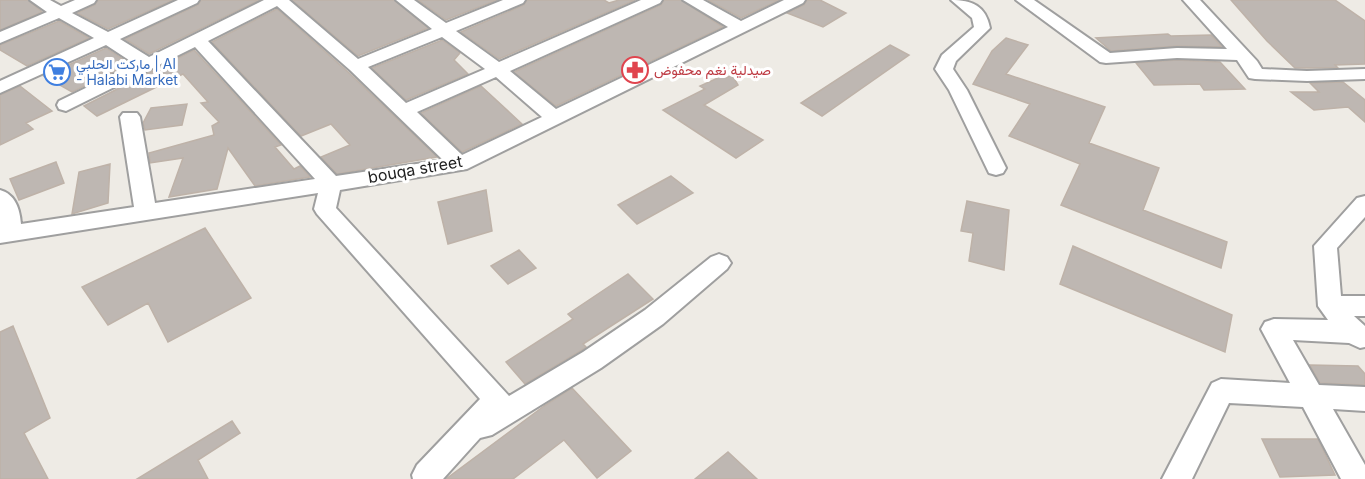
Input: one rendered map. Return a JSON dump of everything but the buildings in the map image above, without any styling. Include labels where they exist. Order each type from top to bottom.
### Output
[{"type":"street","points":[[38,0],[148,64]]},
{"type":"street","points":[[0,38],[88,0]]},
{"type":"street","points":[[0,88],[191,0]]},
{"type":"street","points":[[66,105],[278,0],[356,66],[460,164]]},
{"type":"street","points":[[404,0],[446,29],[555,118]]},
{"type":"street","points":[[356,66],[517,0]]},
{"type":"street","points":[[404,111],[654,0]]},
{"type":"street","points":[[691,0],[739,27]]},
{"type":"street","name":"bouqa street","points":[[5,234],[460,164],[797,0]]},
{"type":"street","points":[[959,0],[980,16],[982,28],[948,59],[944,69],[958,90],[996,168]]},
{"type":"street","points":[[1024,0],[1106,58],[1178,53],[1242,56]]},
{"type":"street","points":[[1191,0],[1242,56],[1255,74],[1307,76],[1365,74]]},
{"type":"street","points":[[196,39],[331,183],[325,209],[394,288],[497,399],[427,475],[428,479]]},
{"type":"street","points":[[0,67],[20,79]]},
{"type":"street","points":[[130,117],[146,211]]},
{"type":"street","points":[[0,197],[9,210],[5,234]]},
{"type":"street","points":[[1360,338],[1330,306],[1325,246],[1365,203]]},
{"type":"street","points":[[460,440],[592,360],[654,316],[719,263]]},
{"type":"street","points":[[1330,306],[1365,306]]},
{"type":"street","points":[[1357,479],[1274,329],[1324,330],[1360,338]]},
{"type":"street","points":[[1177,479],[1221,391],[1365,399]]},
{"type":"place","name":"صيدلية نغم محفوض","points":[[635,70]]},
{"type":"place","name":"ماركت الحلبي | Al - Halabi Market","points":[[57,72]]}]
